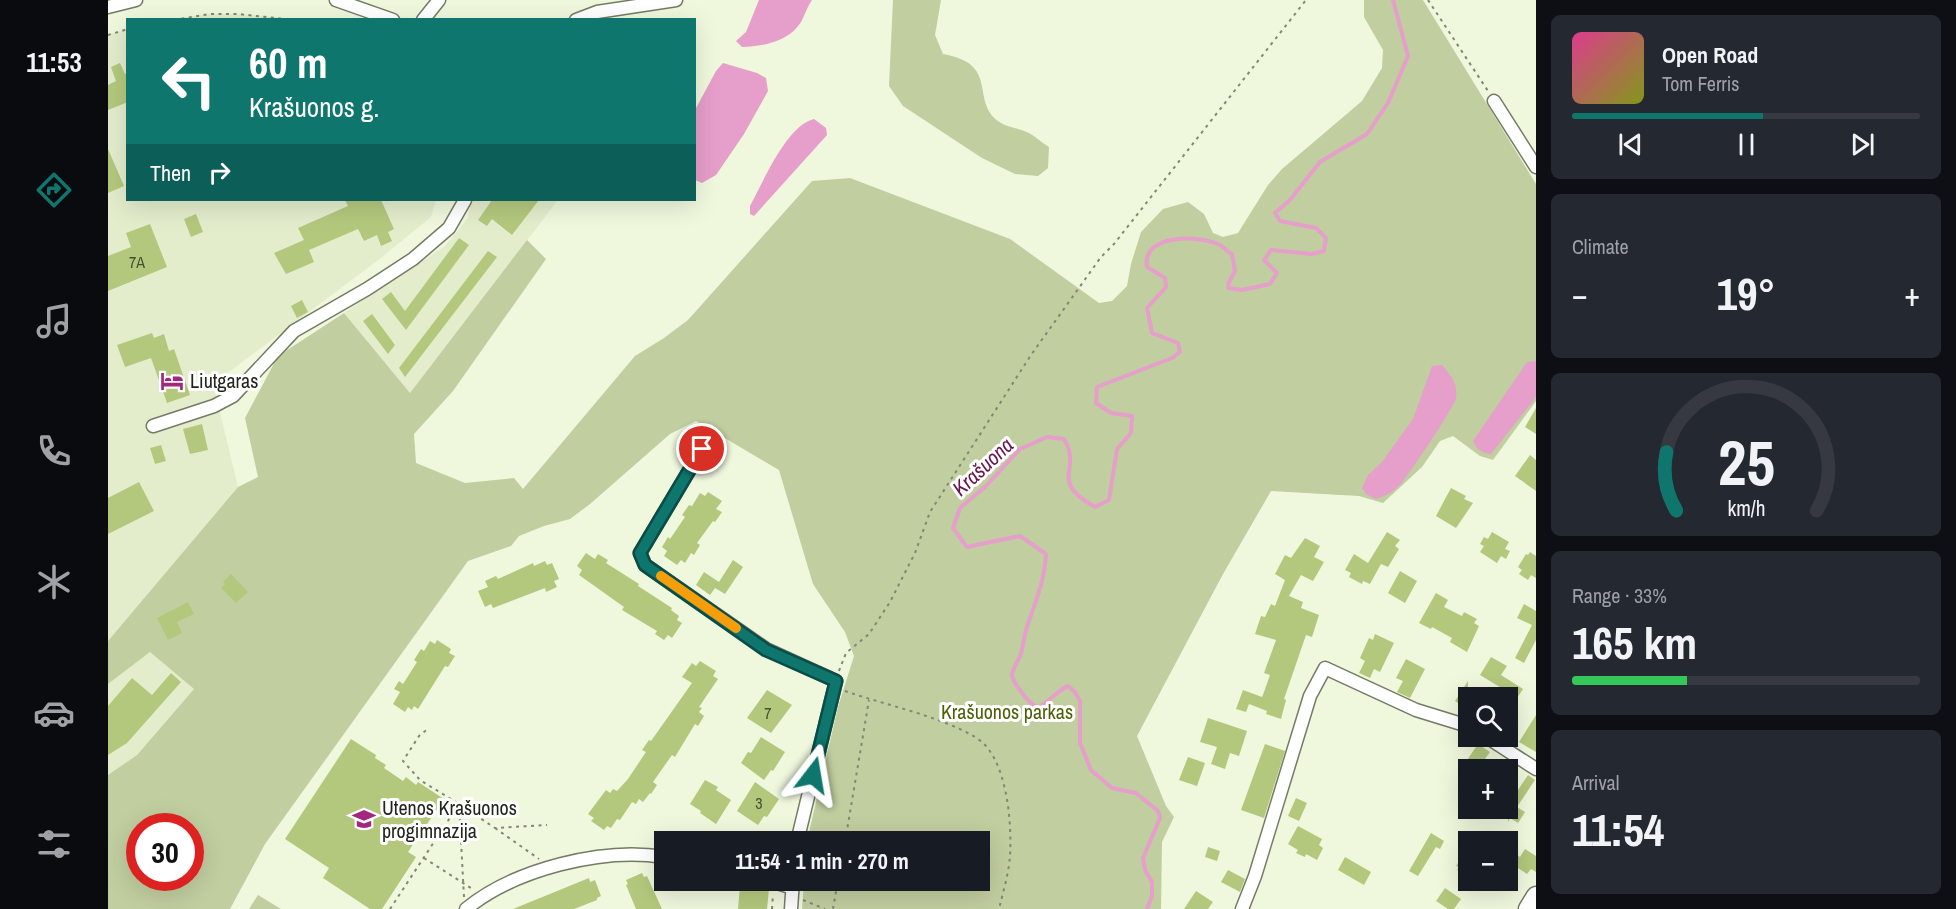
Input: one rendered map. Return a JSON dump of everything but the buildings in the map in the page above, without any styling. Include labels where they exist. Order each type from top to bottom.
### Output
[{"type":"main road","points":[[1528,909],[1536,896]]},
{"type":"street","points":[[108,7],[136,0]]},
{"type":"street","points":[[336,0],[387,18]]},
{"type":"street","points":[[425,18],[439,0]]},
{"type":"street","points":[[581,18],[597,12],[676,0]]},
{"type":"street","points":[[1494,100],[1536,167]]},
{"type":"street","points":[[153,426],[214,406],[233,396],[294,331],[367,289],[413,259],[449,228],[464,201]]},
{"type":"street","points":[[702,449],[640,553],[645,565],[766,650],[835,684],[800,831]]},
{"type":"street","points":[[1242,909],[1256,876],[1310,696],[1325,668],[1416,710],[1458,723]]},
{"type":"street","points":[[1502,747],[1536,769]]},
{"type":"street","points":[[465,905],[550,867],[607,855],[654,855]]},
{"type":"path","points":[[999,909],[1010,857],[1010,811],[1000,774],[989,747],[975,737],[944,723],[869,700],[835,684],[846,653],[869,634],[890,602],[915,553],[930,512],[1031,355],[1101,257],[1306,0]]},
{"type":"path","points":[[1428,0],[1494,100]]},
{"type":"path","points":[[186,18],[209,14],[275,18]]},
{"type":"path","points":[[108,35],[126,30]]},
{"type":"path","points":[[847,831],[869,700]]},
{"type":"path","points":[[429,728],[419,736],[403,761],[420,780],[495,828],[550,867]]},
{"type":"path","points":[[390,909],[459,804]]},
{"type":"path","points":[[459,804],[465,905]]},
{"type":"path","points":[[495,828],[547,825]]},
{"type":"path","points":[[424,858],[484,897]]},
{"type":"path","points":[[771,891],[772,909]]},
{"type":"path","points":[[833,909],[836,891]]},
{"type":"path","points":[[792,894],[825,909]]},
{"type":"shaded area","points":[[759,0],[812,0],[801,22],[790,34],[775,42],[742,47],[736,41],[746,32]]},
{"type":"shaded area","points":[[209,14],[238,14],[283,18],[181,18]]},
{"type":"shaded area","points":[[126,29],[126,201],[436,201],[431,217],[377,261],[213,384],[238,487],[108,641],[108,35]]},
{"type":"shaded area","points":[[723,63],[757,73],[766,78],[768,91],[744,134],[716,175],[702,183],[696,180],[696,108],[716,71]]},
{"type":"shaded area","points":[[814,119],[826,128],[827,135],[754,216],[750,214],[750,206],[785,143],[804,123]]},
{"type":"shaded area","points":[[471,201],[557,201],[410,393],[344,313],[445,246],[468,218]]},
{"type":"shaded area","points":[[1536,361],[1536,397],[1491,454],[1480,451],[1473,441],[1527,362]]},
{"type":"shaded area","points":[[1442,365],[1455,384],[1454,404],[1400,485],[1376,499],[1366,494],[1362,488],[1368,475],[1382,462],[1413,419],[1432,366]]},
{"type":"shaded area","points":[[150,652],[194,689],[137,755],[108,775],[108,684]]},
{"type":"green space","points":[[893,0],[941,0],[935,35],[943,54],[961,59],[972,66],[978,74],[990,113],[998,121],[1029,133],[1049,147],[1048,168],[1038,176],[1015,174],[982,158],[903,106],[889,86]]},
{"type":"green space","name":"Krašuonos parkas","points":[[1364,0],[1423,0],[1536,184],[1536,401],[1493,460],[1480,456],[1453,436],[1440,441],[1422,467],[1383,503],[1359,496],[1271,491],[1223,574],[1137,736],[1166,806],[1174,817],[1162,842],[1161,909],[802,909],[803,891],[990,891],[990,831],[809,831],[838,707],[854,656],[845,632],[813,584],[779,470],[696,421],[670,434],[570,519],[519,536],[511,546],[468,561],[265,844],[230,909],[108,909],[108,775],[137,755],[194,689],[150,652],[108,684],[108,641],[238,487],[258,477],[245,418],[278,356],[344,313],[410,393],[527,240],[546,259],[453,391],[414,434],[416,463],[465,483],[514,478],[523,489],[635,356],[688,320],[812,181],[850,178],[1010,239],[1099,303],[1112,301],[1127,286],[1141,232],[1163,209],[1188,202],[1204,214],[1213,233],[1223,237],[1238,233],[1268,185],[1282,169],[1362,101],[1382,68],[1383,50],[1364,17]]},
{"type":"green space","points":[[258,895],[281,909],[249,909]]},
{"type":"waterway","name":"Krašuona","points":[[1147,909],[1152,896],[1152,882],[1145,870],[1143,858],[1160,818],[1158,811],[1136,793],[1112,788],[1091,770],[1080,743],[1080,701],[1075,692],[1068,686],[1038,707],[1018,688],[1012,675],[1021,653],[1041,583],[1046,554],[1020,536],[967,547],[953,528],[960,508],[985,487],[1020,449],[1047,437],[1064,439],[1069,450],[1069,482],[1081,498],[1095,507],[1109,500],[1117,449],[1131,433],[1132,416],[1111,413],[1096,403],[1097,387],[1172,358],[1180,352],[1178,343],[1152,333],[1147,308],[1166,287],[1165,278],[1147,267],[1148,256],[1153,248],[1162,242],[1187,239],[1200,239],[1220,245],[1232,254],[1235,271],[1228,284],[1229,288],[1242,290],[1270,284],[1277,273],[1264,260],[1271,250],[1312,254],[1324,251],[1326,238],[1316,228],[1280,221],[1275,213],[1290,200],[1320,162],[1367,134],[1388,103],[1408,56],[1393,0]]},
{"type":"slow traffic","points":[[661,576],[736,628]]},
{"type":"place","name":"Liutgaras","points":[[172,381]]},
{"type":"place","name":"Utenos Krašuonos progimnazija","points":[[364,819]]},
{"type":"route","points":[[702,449],[640,553],[645,565],[766,650],[836,681],[813,775]]}]
